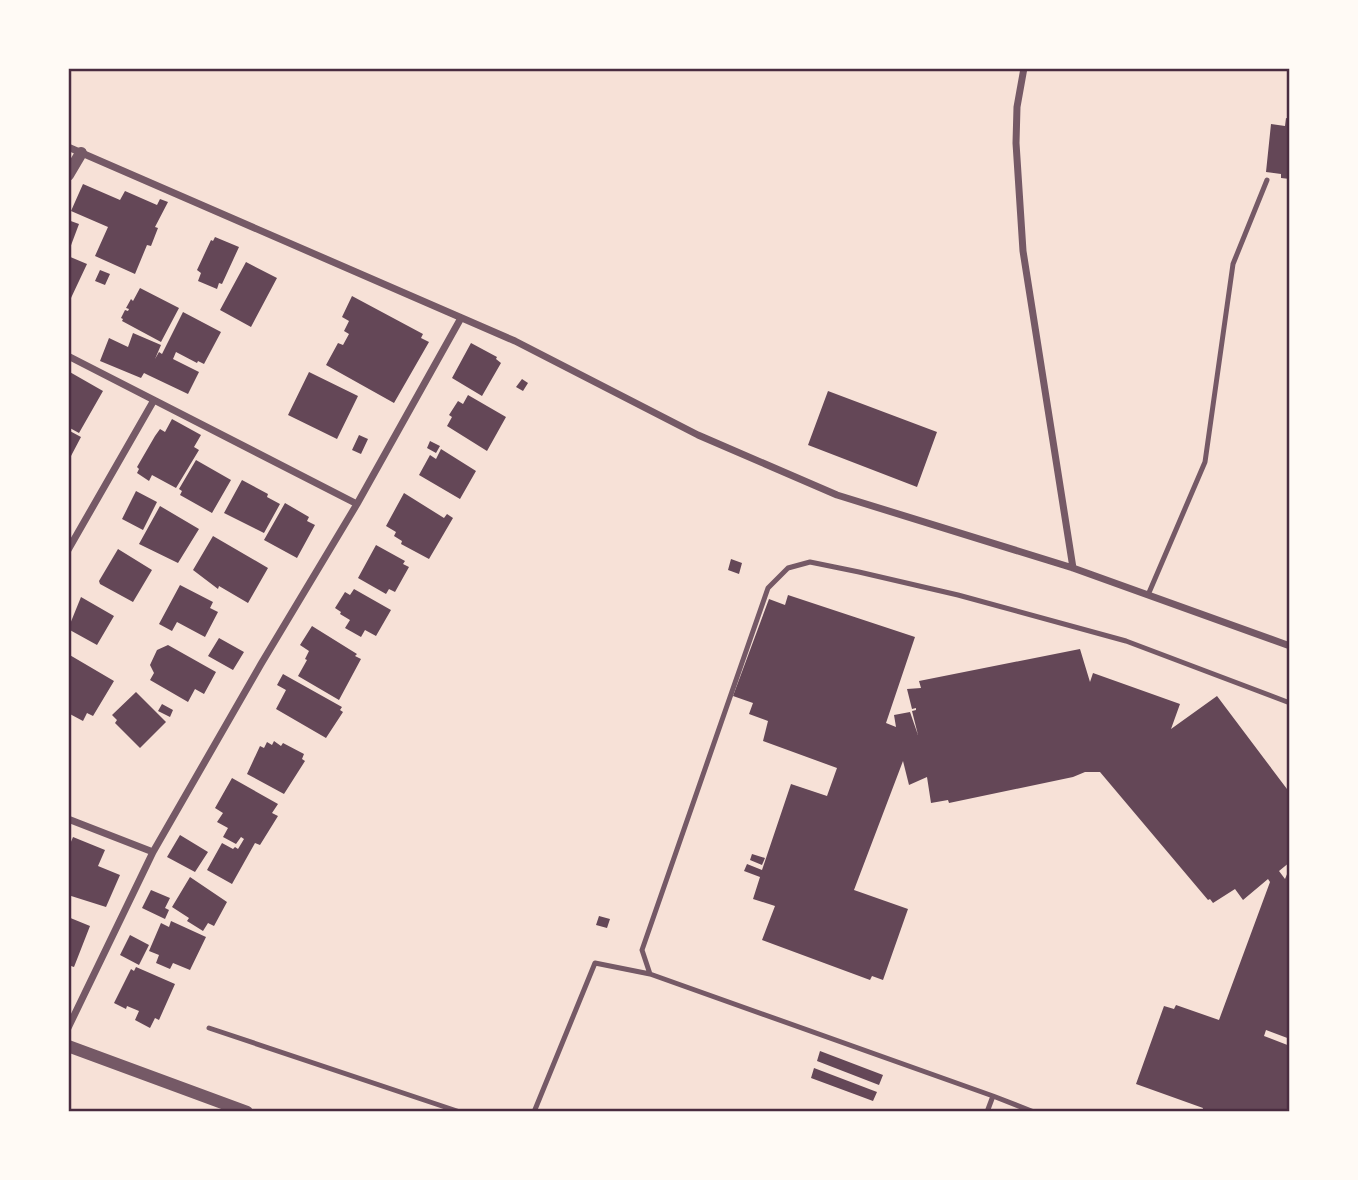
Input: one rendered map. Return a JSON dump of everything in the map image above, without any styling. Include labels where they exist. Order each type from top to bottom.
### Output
[{"type":"street","points":[[1024,68],[1016,119],[1023,251],[1073,568]]},
{"type":"street","points":[[68,147],[515,341],[698,435],[837,495],[1073,568],[1290,646]]},
{"type":"street","points":[[68,175],[81,153]]},
{"type":"street","points":[[68,1028],[153,852],[357,504],[461,318]]},
{"type":"street","points":[[68,356],[357,504]]},
{"type":"street","points":[[68,550],[154,400]]},
{"type":"street","points":[[68,819],[153,852]]},
{"type":"street","points":[[68,1046],[247,1112]]},
{"type":"lane","points":[[1148,595],[1205,462],[1233,264],[1267,180]]},
{"type":"lane","points":[[650,974],[642,950],[768,588],[788,568],[810,562],[958,595],[1126,641],[1290,703]]},
{"type":"lane","points":[[534,1112],[595,963],[650,974],[1034,1112]]},
{"type":"lane","points":[[209,1028],[460,1112]]},
{"type":"lane","points":[[987,1112],[993,1096]]},
{"type":"building","points":[[1286,118],[1290,119],[1290,179],[1281,178],[1281,174],[1266,172],[1271,124],[1285,126]]},
{"type":"building","points":[[83,184],[120,200],[125,191],[157,205],[160,199],[168,202],[155,227],[158,228],[151,246],[147,245],[135,274],[95,256],[108,227],[71,211]]},
{"type":"building","points":[[68,220],[79,224],[70,248],[68,247]]},
{"type":"building","points":[[215,237],[239,247],[222,284],[219,283],[217,289],[198,281],[201,273],[197,270]]},
{"type":"building","points":[[68,256],[87,264],[71,298],[68,297]]},
{"type":"building","points":[[246,262],[277,278],[251,327],[220,310]]},
{"type":"building","points":[[100,270],[110,274],[105,285],[95,281]]},
{"type":"building","points":[[140,288],[179,308],[161,342],[122,321],[125,310],[129,309],[126,308]]},
{"type":"building","points":[[352,296],[423,334],[421,338],[429,342],[394,403],[326,365],[338,343],[343,345],[349,334],[344,331],[349,321],[342,317]]},
{"type":"building","points":[[183,312],[221,332],[204,364],[176,352],[173,359],[199,372],[188,394],[144,373],[141,378],[100,361],[109,338],[128,347],[133,333],[161,345],[155,359],[159,352],[162,354]]},
{"type":"building","points":[[471,343],[497,357],[501,363],[482,396],[452,378]]},
{"type":"building","points":[[68,371],[103,391],[79,433],[68,427]]},
{"type":"building","points":[[309,372],[358,396],[337,439],[288,415]]},
{"type":"building","points":[[522,379],[528,383],[523,391],[516,387]]},
{"type":"building","points":[[828,391],[937,432],[917,487],[808,445]]},
{"type":"building","points":[[468,395],[506,417],[487,451],[447,426],[452,417],[449,415],[458,401],[463,404]]},
{"type":"building","points":[[172,419],[201,435],[194,447],[199,450],[176,488],[152,475],[149,481],[137,473],[137,467],[155,436],[160,429],[165,432]]},
{"type":"building","points":[[68,430],[81,437],[71,456],[68,455]]},
{"type":"building","points":[[359,435],[368,439],[361,454],[352,450]]},
{"type":"building","points":[[430,441],[440,446],[436,453],[427,448]]},
{"type":"building","points":[[441,449],[476,471],[460,499],[419,475],[430,455],[436,459]]},
{"type":"building","points":[[196,460],[231,480],[212,513],[180,495],[182,491],[179,489]]},
{"type":"building","points":[[242,480],[280,504],[264,533],[224,513]]},
{"type":"building","points":[[136,491],[157,502],[143,530],[122,519]]},
{"type":"building","points":[[404,493],[444,518],[447,514],[453,518],[429,559],[401,544],[402,541],[394,536],[396,532],[386,526]]},
{"type":"building","points":[[285,503],[309,517],[307,521],[315,525],[297,558],[264,540]]},
{"type":"building","points":[[160,506],[199,529],[178,563],[139,544]]},
{"type":"building","points":[[213,536],[268,568],[248,603],[219,586],[218,589],[193,570]]},
{"type":"building","points":[[376,545],[405,561],[403,564],[409,567],[395,592],[389,589],[386,594],[358,578]]},
{"type":"building","points":[[118,549],[152,570],[133,602],[99,581]]},
{"type":"building","points":[[731,559],[742,563],[739,574],[728,570]]},
{"type":"building","points":[[180,585],[213,602],[210,608],[218,612],[205,637],[177,622],[172,631],[159,624]]},
{"type":"building","points":[[354,589],[391,610],[376,636],[365,630],[361,637],[345,628],[350,620],[335,608],[345,592],[350,595]]},
{"type":"building","points":[[788,595],[915,637],[886,723],[896,727],[894,715],[910,712],[918,735],[912,711],[916,708],[912,709],[907,689],[921,688],[919,681],[1080,649],[1090,682],[1093,673],[1180,704],[1171,729],[1217,696],[1290,793],[1290,862],[1279,871],[1285,879],[1290,867],[1290,1039],[1266,1030],[1264,1036],[1290,1046],[1290,1112],[1202,1112],[1203,1108],[1136,1084],[1164,1006],[1174,1009],[1176,1005],[1219,1020],[1270,882],[1268,879],[1243,900],[1235,889],[1213,903],[1208,900],[1100,772],[1085,772],[1073,777],[949,803],[948,800],[931,803],[927,777],[909,785],[903,761],[854,890],[908,909],[883,980],[872,976],[870,980],[762,940],[775,906],[753,899],[760,877],[744,871],[747,864],[762,870],[791,784],[827,796],[837,768],[763,741],[768,721],[749,714],[753,703],[733,696],[769,599],[785,605]]},
{"type":"building","points":[[81,597],[114,616],[97,645],[68,629]]},
{"type":"building","points":[[312,626],[361,659],[339,700],[298,676],[309,651],[300,645]]},
{"type":"building","points":[[219,638],[244,652],[233,670],[208,656]]},
{"type":"building","points":[[168,645],[216,672],[204,694],[195,689],[188,702],[150,680],[154,673],[150,665],[157,650]]},
{"type":"building","points":[[68,654],[114,681],[93,716],[87,713],[83,721],[68,713]]},
{"type":"building","points":[[283,674],[342,707],[340,710],[343,712],[326,738],[276,709],[286,690],[277,685]]},
{"type":"building","points":[[136,692],[166,722],[140,748],[115,723],[117,720],[112,715]]},
{"type":"building","points":[[162,704],[173,710],[170,717],[158,711]]},
{"type":"building","points":[[274,741],[304,754],[302,759],[305,761],[284,794],[247,774],[260,746],[264,748],[267,742],[272,745]]},
{"type":"building","points":[[232,778],[278,804],[272,813],[278,816],[260,845],[255,843],[232,884],[207,870],[222,843],[238,849],[244,839],[241,837],[236,844],[223,837],[228,828],[217,822],[223,813],[215,808]]},
{"type":"building","points":[[180,835],[208,852],[195,872],[167,857]]},
{"type":"building","points":[[73,837],[105,850],[98,866],[120,875],[106,907],[68,895],[68,849]]},
{"type":"building","points":[[752,854],[765,858],[762,865],[750,860]]},
{"type":"building","points":[[190,877],[227,902],[214,926],[208,923],[203,931],[172,907]]},
{"type":"building","points":[[151,890],[170,898],[165,908],[169,910],[165,919],[142,908]]},
{"type":"building","points":[[599,916],[610,919],[607,928],[596,925]]},
{"type":"building","points":[[68,917],[90,926],[74,967],[68,965]]},
{"type":"building","points":[[171,921],[206,937],[190,970],[173,963],[170,969],[156,963],[159,955],[149,951],[161,923],[169,927]]},
{"type":"building","points":[[130,935],[149,945],[139,965],[120,955]]},
{"type":"building","points":[[136,967],[175,984],[159,1020],[155,1018],[150,1028],[135,1020],[139,1011],[114,1003],[131,969],[134,971]]},
{"type":"building","points":[[820,1051],[883,1075],[879,1085],[817,1061]]},
{"type":"building","points":[[814,1068],[877,1092],[873,1101],[811,1078]]}]
